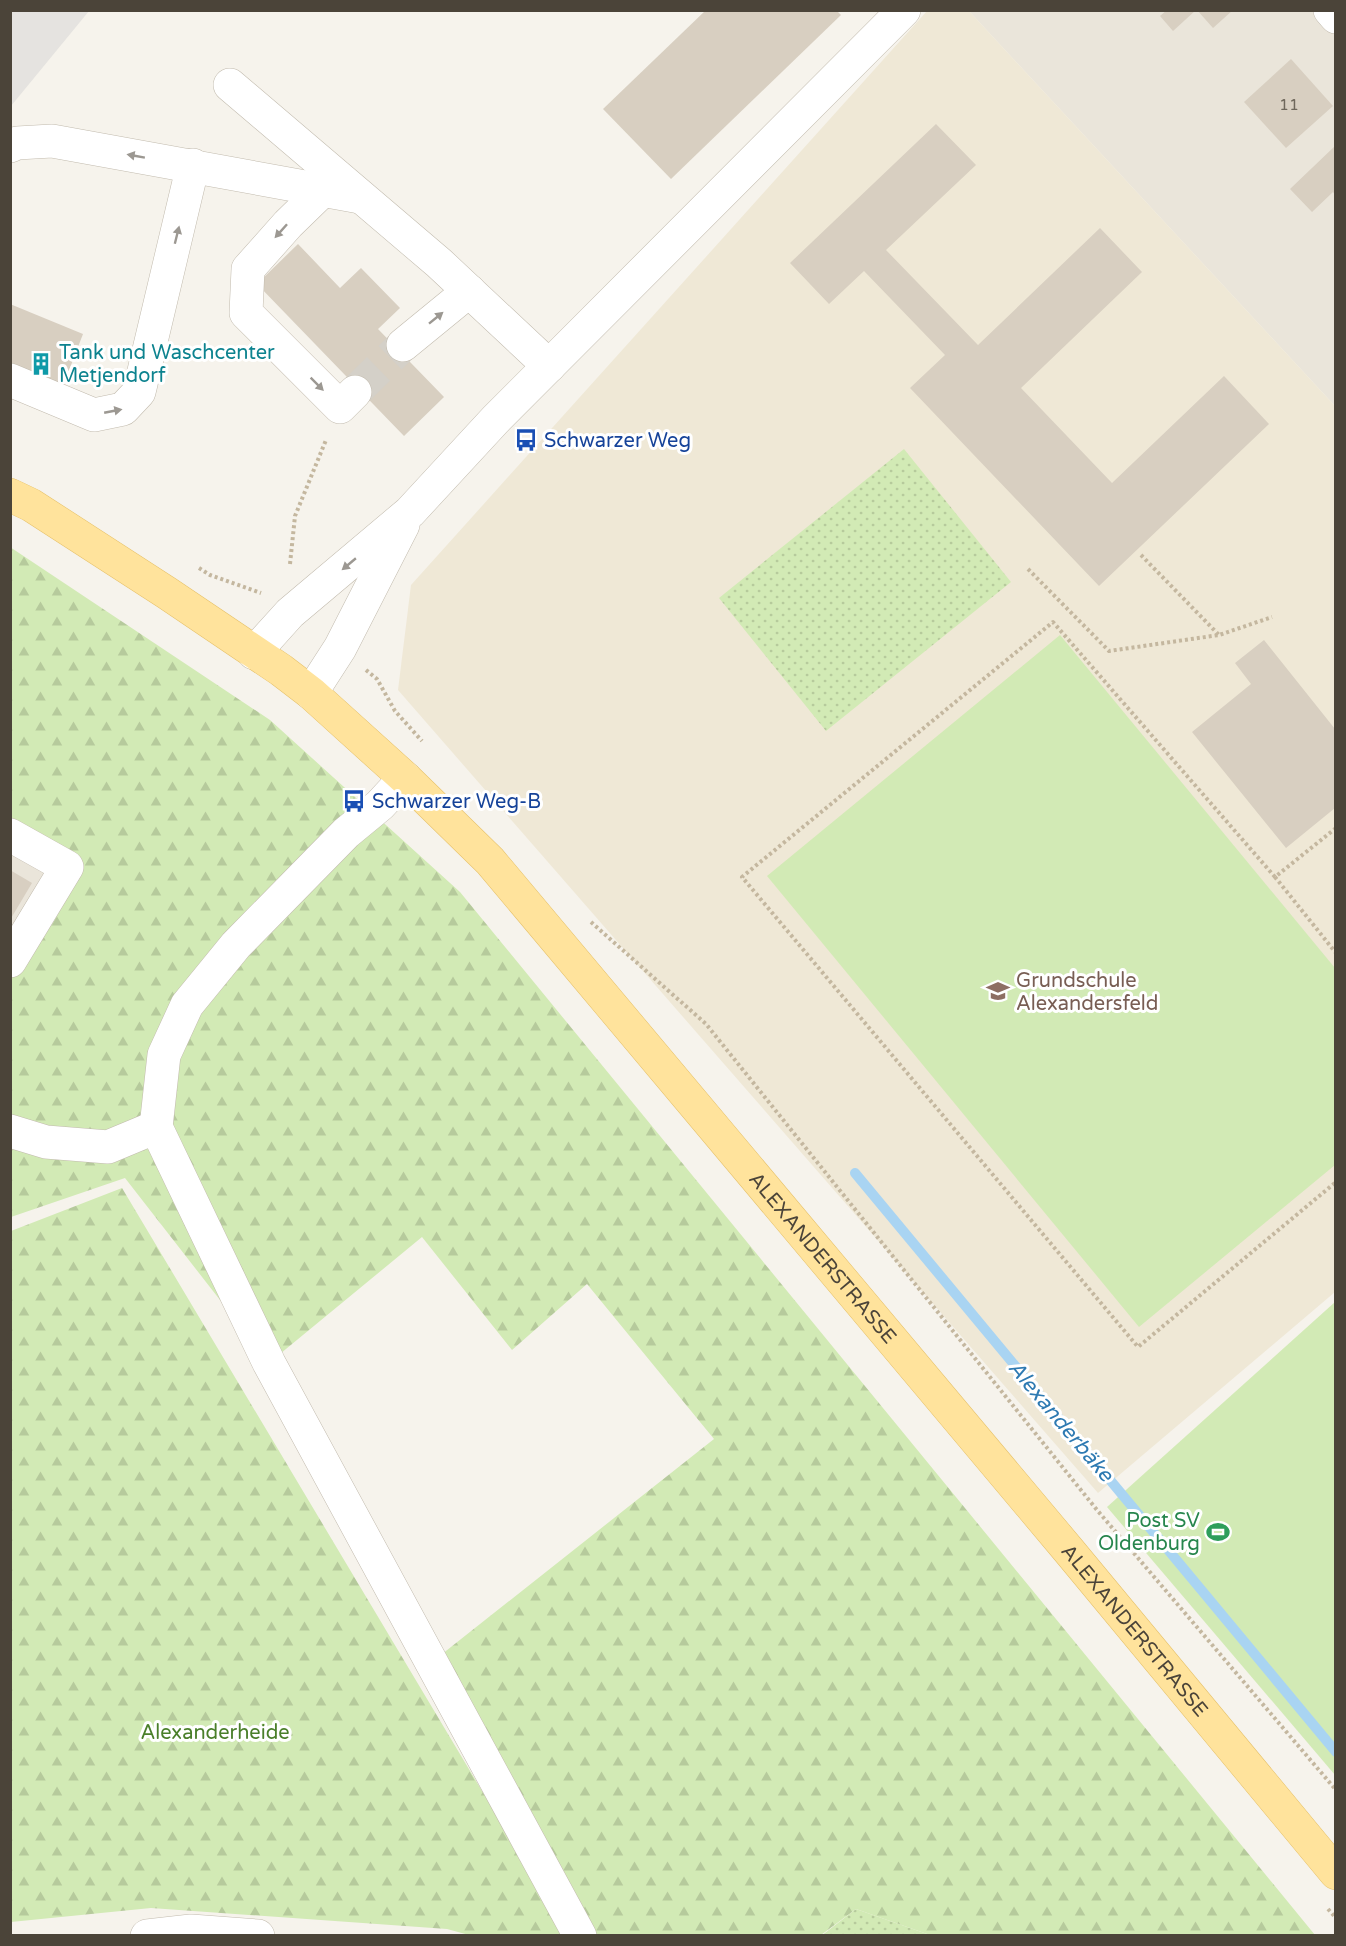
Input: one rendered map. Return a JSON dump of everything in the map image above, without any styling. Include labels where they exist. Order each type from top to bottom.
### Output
[{"type":"main road","name":"ALEXANDERSTRASSE","points":[[10,495],[31,505],[147,580],[310,693],[405,778],[497,870],[1070,1552],[1335,1873]]},
{"type":"street","points":[[268,662],[290,613],[410,512],[495,420],[904,10]]},
{"type":"street","points":[[1330,10],[1335,17]]},
{"type":"street","points":[[230,85],[469,291],[549,366]]},
{"type":"street","points":[[10,146],[17,143],[52,141],[362,197]]},
{"type":"street","points":[[10,380],[94,415],[123,409],[139,392],[194,165]]},
{"type":"street","points":[[323,190],[288,224],[248,269],[246,313],[348,399]]},
{"type":"street","points":[[403,345],[469,291]]},
{"type":"street","points":[[310,693],[340,648],[410,512]]},
{"type":"street","points":[[405,778],[380,805],[346,833],[236,945],[187,1005],[164,1055],[156,1127],[269,1363],[580,1935]]},
{"type":"street","points":[[10,835],[67,867],[10,961]]},
{"type":"street","points":[[10,1131],[46,1142],[108,1147],[156,1127]]},
{"type":"street","points":[[147,1935],[191,1931],[258,1935]]},
{"type":"path","points":[[290,570],[295,516],[348,399]]},
{"type":"path","points":[[1141,555],[1219,635]]},
{"type":"path","points":[[190,562],[210,575],[259,591],[290,613]]},
{"type":"path","points":[[1028,569],[1109,651],[1219,635],[1272,617]]},
{"type":"path","points":[[259,591],[267,586]]},
{"type":"path","points":[[1335,952],[1275,877],[1053,622],[742,877],[1138,1347],[1335,1182]]},
{"type":"path","points":[[340,648],[377,679],[395,711],[426,745]]},
{"type":"path","points":[[1275,877],[1335,828]]},
{"type":"path","points":[[584,915],[706,1024],[1097,1510],[1335,1790]]},
{"type":"shaded area","points":[[10,11],[89,11],[11,106]]},
{"type":"shaded area","name":"Grundschule Alexandersfeld","points":[[927,11],[969,11],[1335,406],[1335,1292],[1098,1493],[398,690],[411,585]]},
{"type":"shaded area","points":[[969,11],[1335,11],[1335,406]]},
{"type":"shaded area","points":[[11,835],[67,867],[11,962]]},
{"type":"green space","points":[[904,449],[1011,582],[826,731],[719,598]]},
{"type":"green space","points":[[10,547],[270,720],[460,892],[1315,1935],[930,1935],[856,1909],[821,1935],[593,1935],[432,1662],[714,1439],[587,1284],[512,1350],[422,1237],[269,1363],[125,1178],[11,1217],[11,962],[67,867],[11,835]]},
{"type":"green space","points":[[1060,635],[1335,968],[1335,1165],[1139,1327],[767,876]]},
{"type":"green space","name":"Alexanderheide","points":[[122,1188],[568,1935],[469,1935],[447,1929],[151,1908],[11,1922],[11,1231]]},
{"type":"green space","name":"Post SV Oldenburg","points":[[1335,1302],[1335,1775],[1107,1507]]},
{"type":"green space","points":[[856,1909],[930,1935],[821,1936]]},
{"type":"building","points":[[706,10],[836,10],[841,15],[671,179],[603,109]]},
{"type":"building","points":[[1167,10],[1196,10],[1173,31],[1160,16]]},
{"type":"building","points":[[1197,10],[1233,10],[1213,28]]},
{"type":"building","points":[[1291,59],[1333,106],[1286,148],[1244,102]]},
{"type":"building","points":[[936,124],[976,165],[886,250],[978,345],[1100,228],[1142,272],[1021,388],[1112,483],[1224,376],[1269,424],[1099,586],[910,388],[945,355],[864,271],[829,304],[790,263]]},
{"type":"building","points":[[1335,146],[1335,195],[1333,192],[1312,212],[1290,189]]},
{"type":"building","points":[[298,244],[340,288],[361,268],[400,308],[378,329],[444,397],[404,436],[257,284]]},
{"type":"building","name":"Tank und Waschcenter Metjendorf","points":[[10,304],[83,334],[53,412],[10,393]]},
{"type":"building","points":[[1264,640],[1335,729],[1335,808],[1286,848],[1192,732],[1251,684],[1235,663]]},
{"type":"building","points":[[10,870],[32,883],[10,920]]},
{"type":"waterway","name":"Alexanderbäke","points":[[855,1173],[1336,1752]]},
{"type":"tunnel","points":[[355,392],[403,345]]},
{"type":"place","name":"Tank und Waschcenter Metjendorf","points":[[41,364]]},
{"type":"place","name":"Schwarzer Weg","points":[[526,440]]},
{"type":"place","name":"Schwarzer Weg-B","points":[[354,801]]},
{"type":"place","name":"Grundschule Alexandersfeld","points":[[998,991]]},
{"type":"place","name":"Post SV Oldenburg","points":[[1218,1532]]}]
